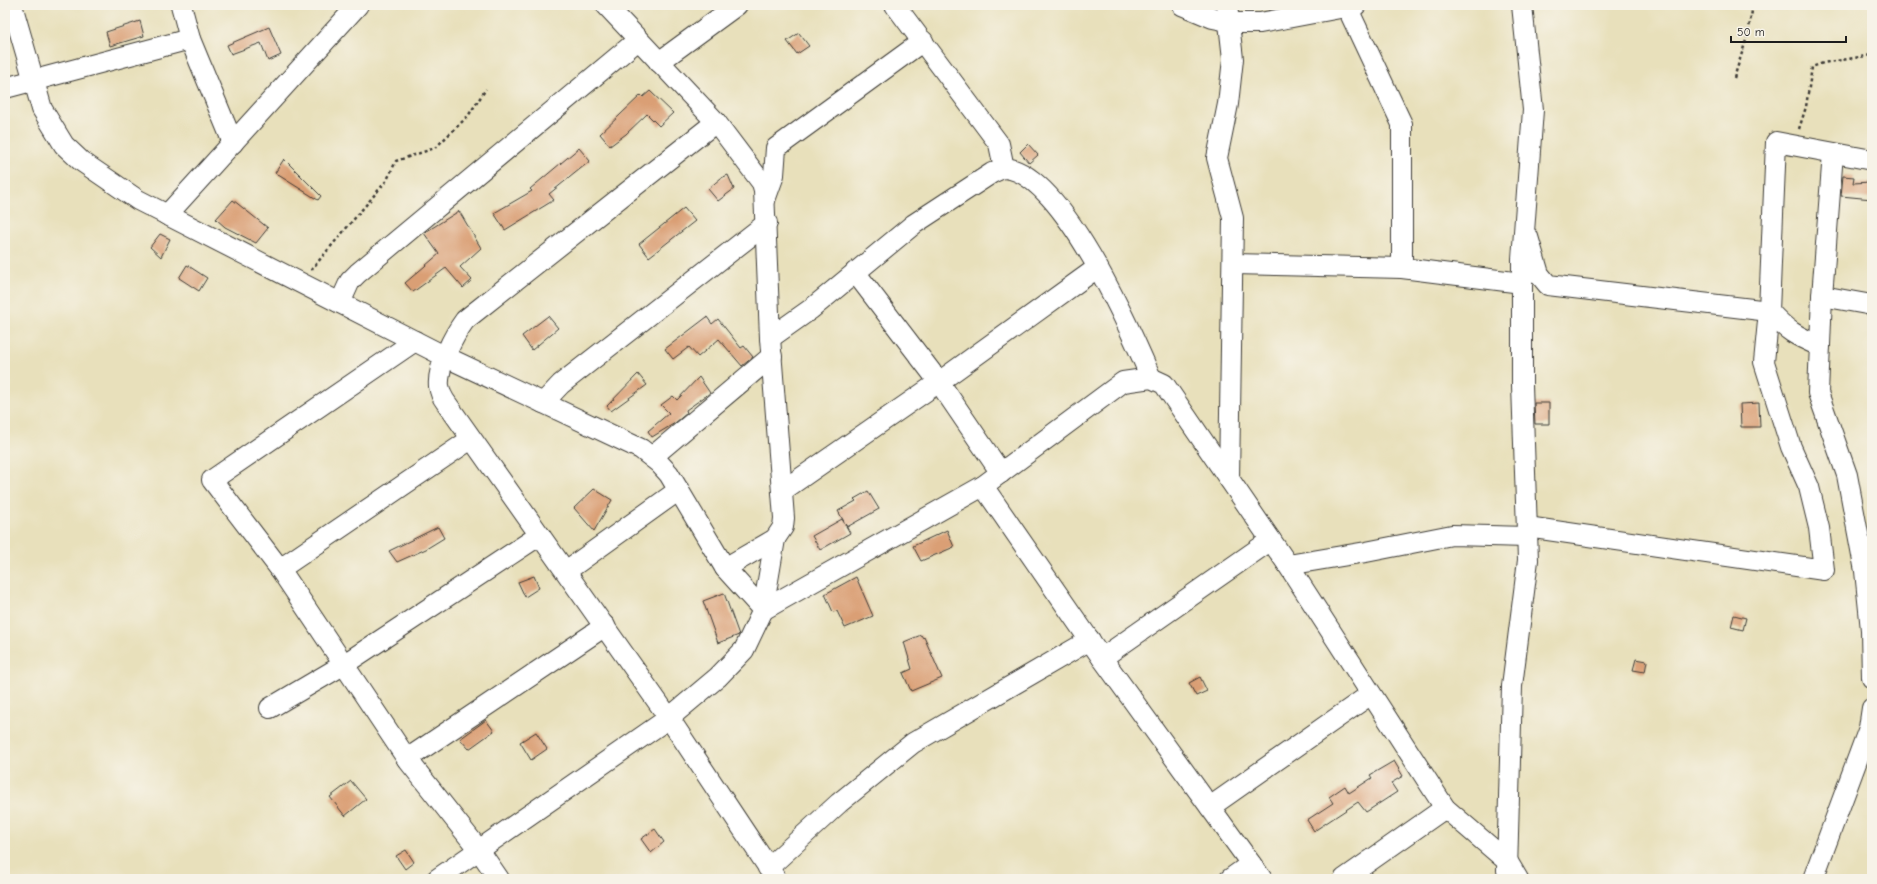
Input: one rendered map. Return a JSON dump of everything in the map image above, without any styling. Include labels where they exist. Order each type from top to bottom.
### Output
[{"type":"street","points":[[12,5],[42,109],[64,145],[75,156],[138,200],[446,357],[641,449],[670,474],[725,568],[763,610]]},
{"type":"street","points":[[181,5],[190,40],[233,143]]},
{"type":"street","points":[[167,215],[358,5]]},
{"type":"street","points":[[437,879],[669,718],[718,677],[744,650],[763,610],[775,539],[783,527],[784,518],[771,347],[767,223],[762,183],[716,122],[606,5]]},
{"type":"street","points":[[659,62],[737,5]]},
{"type":"street","points":[[895,5],[999,144],[1004,168]]},
{"type":"street","points":[[1182,5],[1213,18],[1228,13]]},
{"type":"street","points":[[1507,871],[1512,686],[1528,560],[1522,385],[1522,283],[1524,225],[1533,110],[1522,5]]},
{"type":"street","points":[[1228,13],[1238,23],[1260,23],[1352,6],[1402,124],[1402,268]]},
{"type":"street","points":[[1228,13],[1233,59],[1228,104],[1217,158],[1233,218],[1234,264],[1229,479]]},
{"type":"street","points":[[5,88],[190,40]]},
{"type":"street","points":[[340,303],[350,281],[358,273],[638,40]]},
{"type":"street","points":[[765,200],[774,175],[776,148],[922,41]]},
{"type":"street","points":[[716,122],[466,320],[455,333],[446,357],[440,376],[441,394],[471,439],[566,570],[669,718],[770,875],[839,803],[913,743],[1090,640]]},
{"type":"street","points":[[1288,565],[1366,552],[1452,534],[1527,532],[1824,570],[1819,528],[1809,487],[1791,447],[1764,362],[1769,311],[1776,142],[1872,160]]},
{"type":"street","points":[[1833,153],[1822,296],[1818,393],[1847,475],[1869,571],[1872,678]]},
{"type":"street","points":[[652,457],[811,309],[855,272],[914,224],[992,173],[1004,168],[1015,170],[1046,193],[1066,216],[1126,321],[1151,378]]},
{"type":"street","points":[[543,403],[561,384],[767,223]]},
{"type":"street","points":[[1524,225],[1539,274],[1548,285],[1769,311],[1794,335],[1820,346]]},
{"type":"street","points":[[1234,264],[1402,268],[1522,283]]},
{"type":"street","points":[[782,491],[939,382],[1097,268]]},
{"type":"street","points":[[855,272],[939,382],[1001,472]]},
{"type":"street","points":[[1822,296],[1872,305]]},
{"type":"street","points":[[415,341],[212,480],[280,569],[407,759],[479,850],[498,879]]},
{"type":"street","points":[[763,610],[983,486],[1123,382],[1151,378],[1164,384],[1271,540],[1445,808],[1507,871],[1518,879]]},
{"type":"street","points":[[280,569],[471,439]]},
{"type":"street","points":[[983,486],[1102,658],[1257,872],[1230,879]]},
{"type":"street","points":[[566,570],[680,490]]},
{"type":"street","points":[[270,708],[343,665],[540,535]]},
{"type":"street","points":[[725,568],[775,539]]},
{"type":"street","points":[[1102,658],[1271,540]]},
{"type":"street","points":[[407,759],[605,626]]},
{"type":"street","points":[[1210,807],[1371,694]]},
{"type":"street","points":[[1813,879],[1869,728],[1872,710]]},
{"type":"street","points":[[1344,879],[1445,808]]},
{"type":"path","points":[[1734,78],[1748,34],[1752,5]]},
{"type":"path","points":[[1795,146],[1806,107],[1812,67],[1823,63],[1872,55]]},
{"type":"path","points":[[300,283],[387,180],[396,161],[435,148],[468,116],[486,89]]},
{"type":"building","points":[[140,21],[144,36],[110,46],[106,32]]},
{"type":"building","points":[[269,27],[281,55],[268,61],[261,43],[231,54],[227,45]]},
{"type":"building","points":[[799,33],[809,46],[797,54],[787,41]]},
{"type":"building","points":[[650,91],[673,113],[659,126],[647,114],[626,134],[610,146],[600,134],[641,95],[643,97]]},
{"type":"building","points":[[1028,144],[1038,155],[1029,163],[1020,152]]},
{"type":"building","points":[[579,148],[590,161],[549,194],[554,200],[505,230],[494,213],[532,191],[530,189]]},
{"type":"building","points":[[284,159],[321,196],[318,200],[275,173]]},
{"type":"building","points":[[728,175],[734,189],[718,201],[708,189],[721,178]]},
{"type":"building","points":[[1843,176],[1854,177],[1853,183],[1872,182],[1872,199],[1841,196]]},
{"type":"building","points":[[233,200],[268,228],[256,243],[225,227],[216,219]]},
{"type":"building","points":[[684,208],[695,221],[649,257],[639,244]]},
{"type":"building","points":[[459,211],[481,248],[460,267],[472,280],[463,288],[446,268],[413,292],[405,283],[439,254],[424,233]]},
{"type":"building","points":[[160,234],[170,239],[161,257],[150,247]]},
{"type":"building","points":[[187,265],[207,278],[199,291],[179,278]]},
{"type":"building","points":[[548,316],[558,328],[532,350],[522,336]]},
{"type":"building","points":[[707,317],[712,324],[718,319],[741,348],[744,346],[753,357],[742,366],[719,339],[698,357],[689,347],[673,359],[665,349]]},
{"type":"building","points":[[638,374],[647,385],[611,411],[607,406]]},
{"type":"building","points":[[699,377],[710,393],[686,410],[687,413],[675,423],[652,437],[648,431],[669,413],[661,405],[673,396],[677,400]]},
{"type":"building","points":[[1534,403],[1549,403],[1549,424],[1535,424]]},
{"type":"building","points":[[1759,403],[1760,427],[1741,427],[1740,404]]},
{"type":"building","points":[[594,489],[612,500],[594,531],[574,508]]},
{"type":"building","points":[[868,491],[879,509],[847,527],[838,511],[856,501],[854,499]]},
{"type":"building","points":[[842,519],[850,533],[820,550],[812,536]]},
{"type":"building","points":[[438,527],[444,538],[426,549],[397,562],[389,551]]},
{"type":"building","points":[[947,530],[954,547],[921,561],[913,546]]},
{"type":"building","points":[[534,576],[539,588],[525,597],[518,582]]},
{"type":"building","points":[[856,577],[873,616],[845,628],[837,611],[833,612],[825,594]]},
{"type":"building","points":[[724,593],[739,635],[718,643],[703,601]]},
{"type":"building","points":[[1734,615],[1746,618],[1743,630],[1731,627]]},
{"type":"building","points":[[921,635],[923,638],[924,637],[942,678],[911,691],[903,673],[912,669],[904,642]]},
{"type":"building","points":[[1636,659],[1647,661],[1645,672],[1633,670]]},
{"type":"building","points":[[1200,677],[1207,691],[1196,696],[1189,683]]},
{"type":"building","points":[[486,720],[494,731],[469,749],[460,739]]},
{"type":"building","points":[[536,732],[547,749],[531,760],[520,742]]},
{"type":"building","points":[[1394,761],[1403,776],[1391,783],[1397,792],[1366,812],[1358,802],[1314,831],[1307,820],[1333,803],[1329,797],[1345,786],[1349,793],[1372,778],[1370,775]]},
{"type":"building","points":[[351,781],[366,799],[345,816],[330,797]]},
{"type":"building","points":[[655,829],[664,842],[651,853],[641,839]]},
{"type":"building","points":[[406,850],[414,862],[405,869],[396,856]]}]
